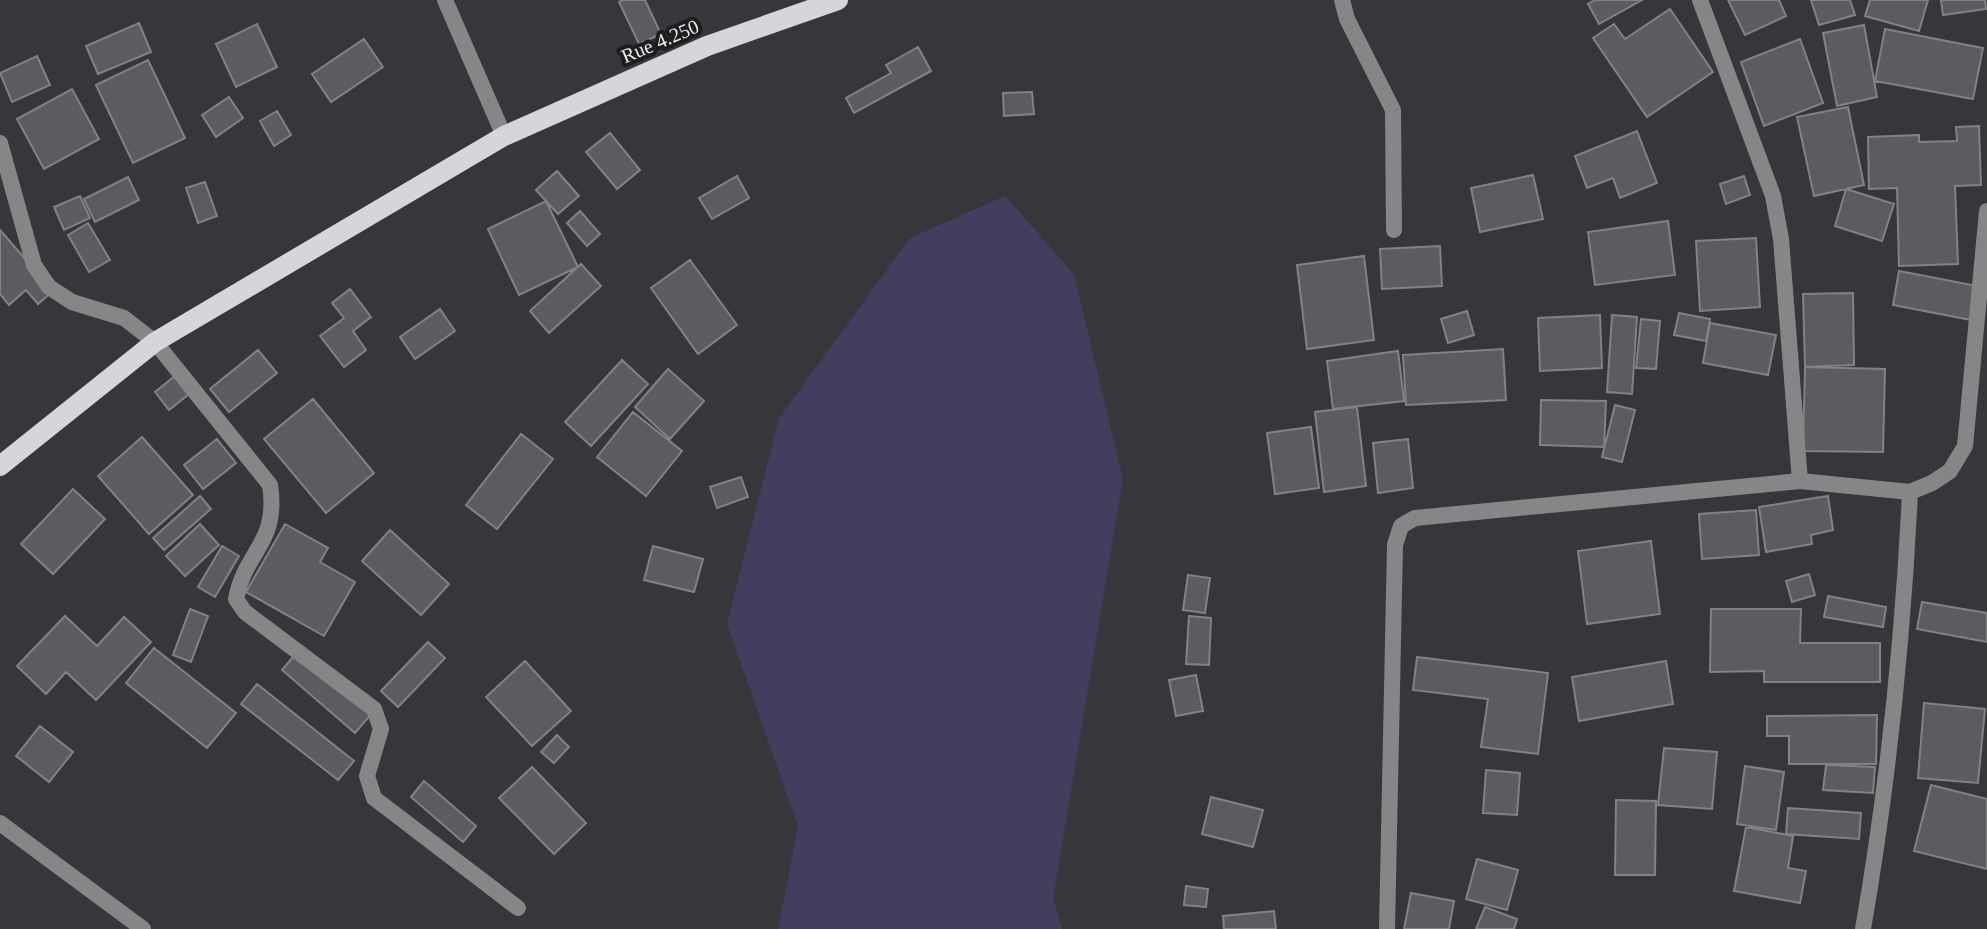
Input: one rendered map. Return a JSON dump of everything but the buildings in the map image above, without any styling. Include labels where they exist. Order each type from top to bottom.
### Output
[{"type":"main road","name":"Rue 4.250","points":[[0,466],[155,342],[504,136],[707,46],[838,0]]},
{"type":"street","points":[[445,0],[504,136]]},
{"type":"street","points":[[1342,0],[1347,19],[1393,110],[1394,230]]},
{"type":"street","points":[[1700,0],[1773,196],[1781,239],[1800,481]]},
{"type":"street","points":[[0,143],[34,265],[49,287],[72,302],[124,318],[155,342],[270,485],[274,510],[265,539],[239,582],[236,599],[245,612],[374,709],[381,729],[367,776],[374,798],[518,908]]},
{"type":"street","points":[[1387,929],[1395,545],[1401,526],[1415,518],[1800,481],[1910,492],[1950,471],[1965,446],[1987,211]]},
{"type":"street","points":[[1863,929],[1875,857],[1904,615],[1910,492]]},
{"type":"street","points":[[0,823],[143,929]]},
{"type":"shaded area","points":[[1005,196],[1074,274],[1123,479],[1053,898],[1062,929],[778,929],[798,826],[727,624],[779,418],[910,238]]}]
